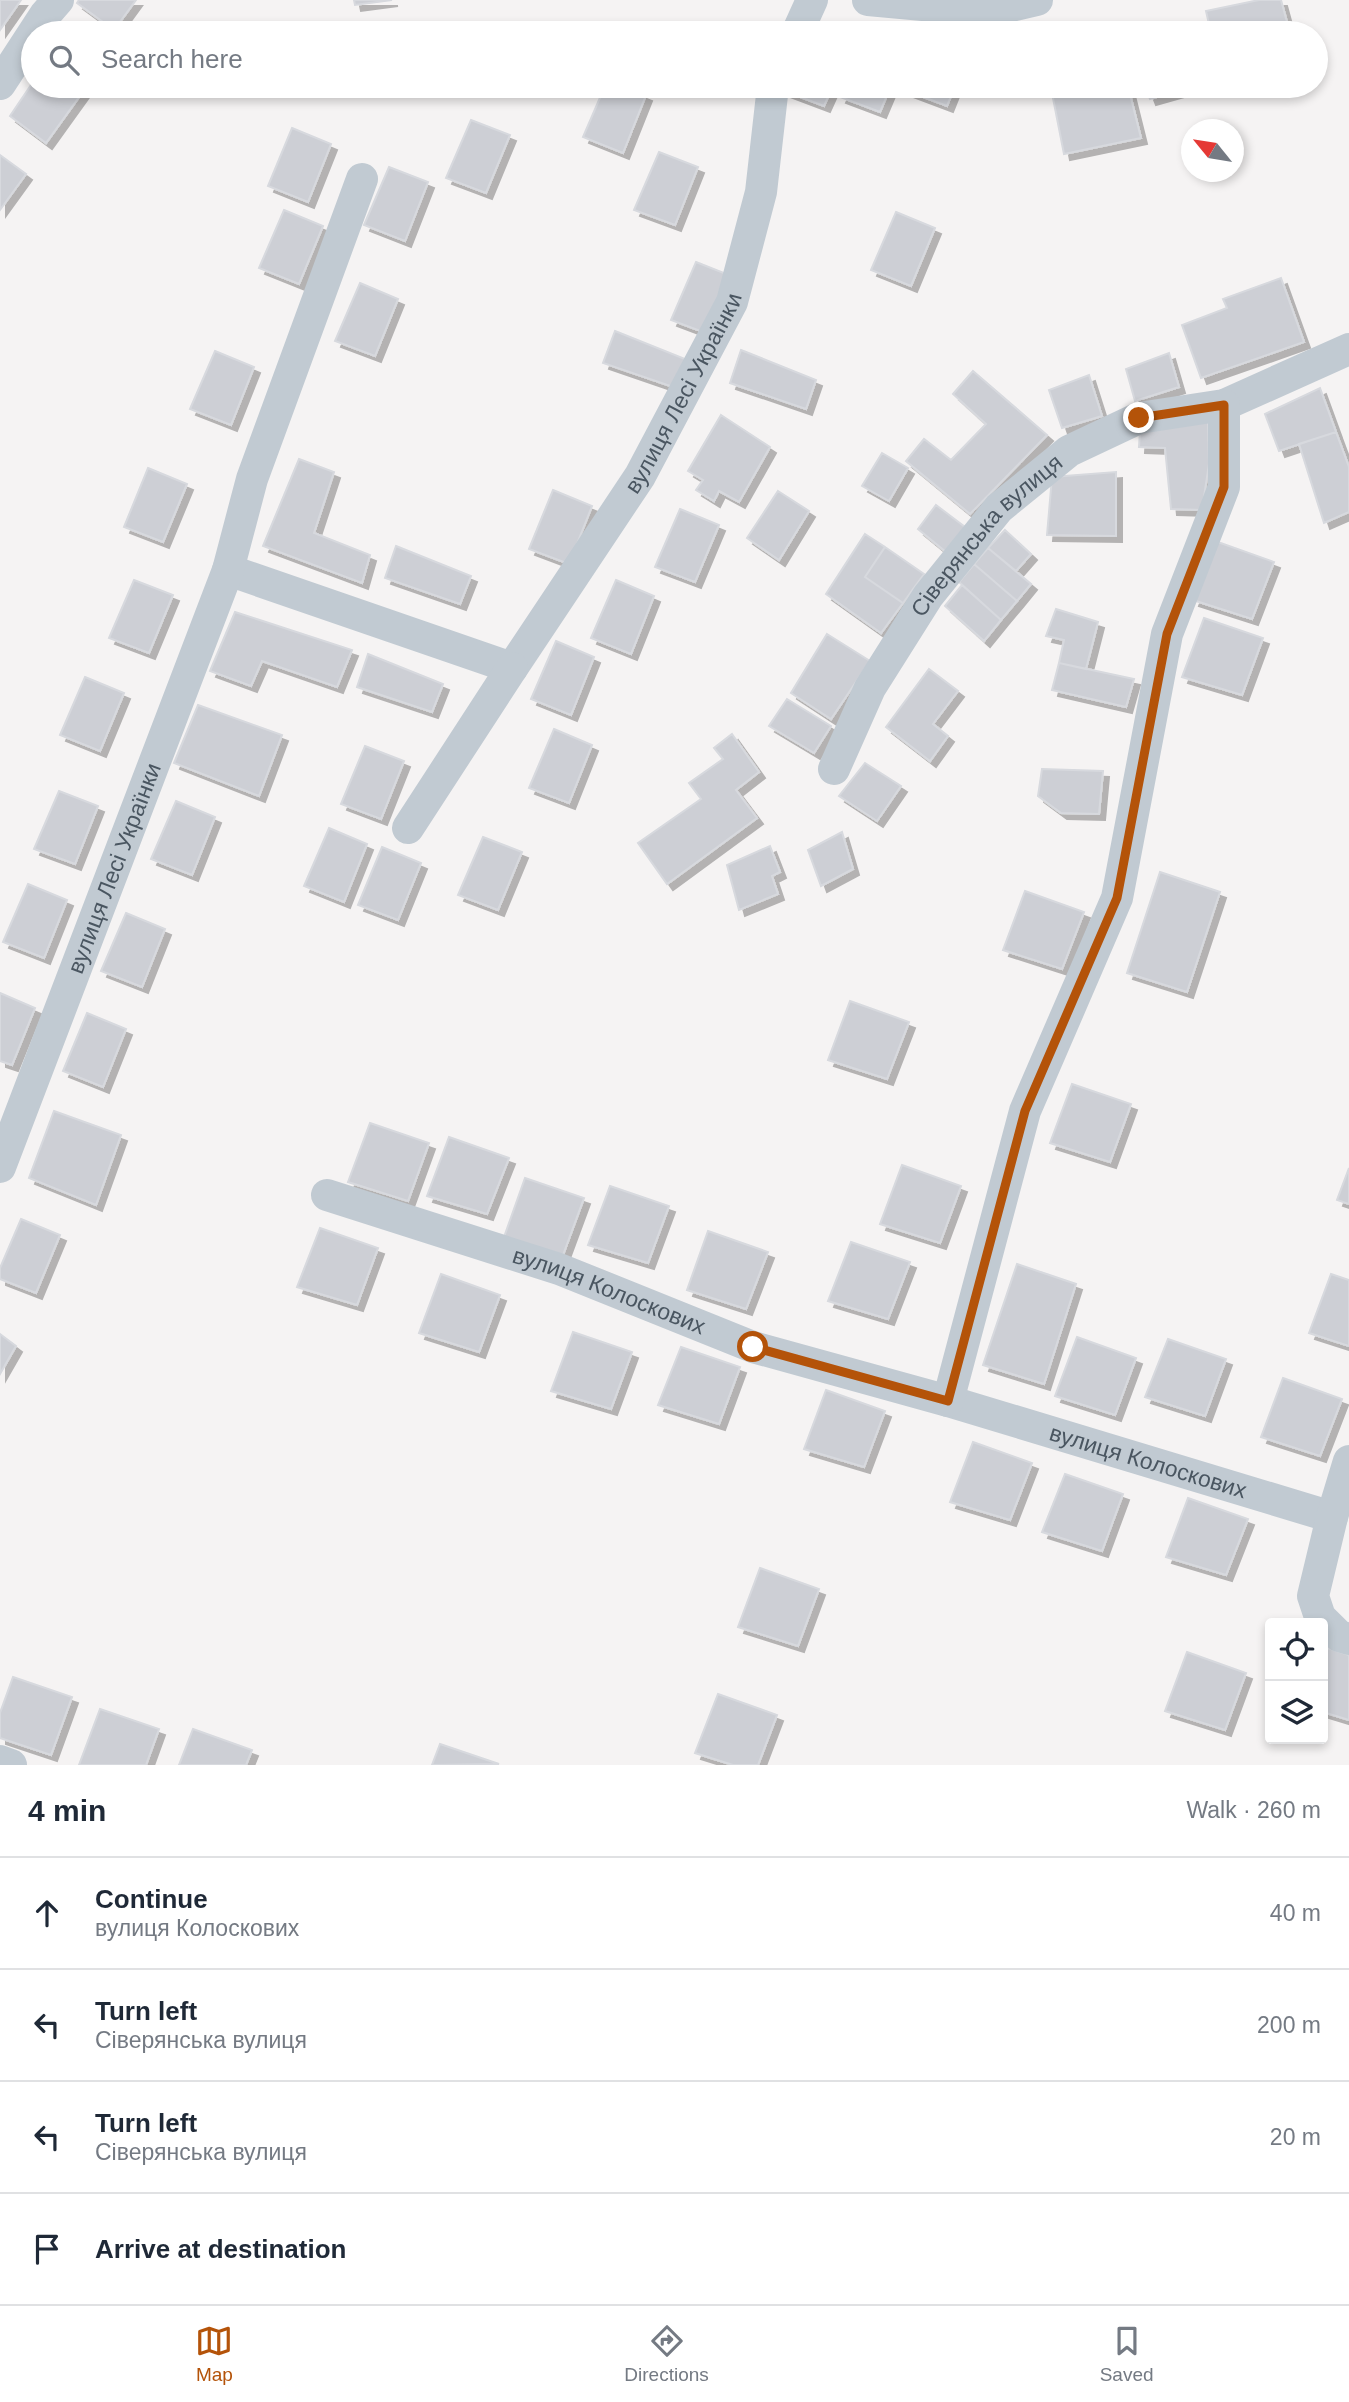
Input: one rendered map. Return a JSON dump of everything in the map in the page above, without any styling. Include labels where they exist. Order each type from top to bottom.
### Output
[{"type":"street","points":[[41,21],[58,0]]},
{"type":"street","points":[[803,21],[813,0]]},
{"type":"street","points":[[868,0],[989,10],[1037,0]]},
{"type":"street","points":[[0,84],[21,52]]},
{"type":"street","name":"вулиця Лесі Українки","points":[[408,828],[640,476],[732,302],[761,192],[772,98]]},
{"type":"street","name":"вулиця Лесі Українки","points":[[0,1167],[228,570],[252,479],[362,180]]},
{"type":"street","name":"Сіверянська вулиця","points":[[834,769],[870,688],[928,596],[999,508],[1069,451],[1139,418],[1224,405],[1349,349]]},
{"type":"street","points":[[948,1401],[1025,1111],[1117,898],[1167,634],[1224,487],[1224,405]]},
{"type":"street","points":[[228,570],[512,668]]},
{"type":"street","name":"вулиця Колоскових","points":[[327,1195],[559,1269],[753,1347],[948,1401],[1332,1517]]},
{"type":"street","points":[[1349,1461],[1313,1596],[1320,1617],[1339,1636],[1349,1639]]},
{"type":"street","points":[[0,1761],[11,1765]]},
{"type":"building","points":[[0,0],[21,0],[0,30]]},
{"type":"building","points":[[79,0],[136,0],[121,21],[102,21],[77,3]]},
{"type":"building","points":[[354,0],[392,0],[355,5]]},
{"type":"building","points":[[1259,0],[1281,0],[1287,21],[1208,21],[1206,11]]},
{"type":"building","points":[[22,98],[78,98],[46,143],[10,116]]},
{"type":"building","points":[[600,98],[645,98],[623,153],[583,137]]},
{"type":"building","points":[[803,98],[828,98],[824,106]]},
{"type":"building","points":[[843,98],[886,98],[880,112]]},
{"type":"building","points":[[926,98],[950,98],[947,106]]},
{"type":"building","points":[[1053,98],[1131,98],[1141,138],[1064,154]]},
{"type":"building","points":[[471,120],[510,135],[486,193],[446,178]]},
{"type":"building","points":[[292,128],[331,144],[308,202],[268,186]]},
{"type":"building","points":[[659,152],[698,167],[675,225],[634,210]]},
{"type":"building","points":[[0,155],[26,174],[0,210]]},
{"type":"building","points":[[389,167],[428,182],[405,241],[364,225]]},
{"type":"building","points":[[284,210],[323,226],[299,284],[259,268]]},
{"type":"building","points":[[896,212],[935,228],[911,286],[871,270]]},
{"type":"building","points":[[696,262],[734,277],[711,335],[671,320]]},
{"type":"building","points":[[1281,278],[1304,342],[1201,378],[1182,325],[1227,308],[1223,299]]},
{"type":"building","points":[[360,283],[398,299],[375,356],[335,341]]},
{"type":"building","points":[[615,331],[690,361],[679,389],[603,363]]},
{"type":"building","points":[[741,350],[816,380],[806,409],[730,383]]},
{"type":"building","points":[[215,351],[254,367],[231,425],[190,409]]},
{"type":"building","points":[[1169,353],[1179,387],[1135,401],[1126,369]]},
{"type":"building","points":[[973,371],[1047,435],[970,514],[906,461],[924,439],[951,460],[986,424],[953,394]]},
{"type":"building","points":[[1089,375],[1102,416],[1062,428],[1049,390]]},
{"type":"building","points":[[1320,388],[1336,432],[1279,451],[1265,414]]},
{"type":"building","points":[[721,415],[770,447],[739,502],[719,491],[714,501],[696,490],[703,480],[688,471]]},
{"type":"building","points":[[1208,420],[1209,464],[1202,510],[1171,509],[1165,448],[1139,447],[1140,430]]},
{"type":"building","points":[[1336,432],[1349,467],[1349,512],[1324,523],[1299,444]]},
{"type":"building","points":[[882,453],[908,468],[889,501],[862,486]]},
{"type":"building","points":[[299,459],[334,472],[314,533],[370,555],[362,583],[263,546]]},
{"type":"building","points":[[148,468],[187,484],[163,542],[124,527]]},
{"type":"building","points":[[1116,472],[1116,536],[1047,535],[1052,477]]},
{"type":"building","points":[[553,490],[592,506],[569,564],[529,549]]},
{"type":"building","points":[[778,491],[809,511],[779,560],[747,538]]},
{"type":"building","points":[[936,505],[965,527],[946,552],[918,529]]},
{"type":"building","points":[[680,509],[719,525],[695,582],[655,567]]},
{"type":"building","points":[[1005,530],[1031,554],[1016,571],[988,548]]},
{"type":"building","points":[[865,534],[885,547],[865,577],[903,603],[881,633],[826,594]]},
{"type":"building","points":[[1215,541],[1274,562],[1252,619],[1193,600]]},
{"type":"building","points":[[396,546],[471,576],[460,604],[385,578]]},
{"type":"building","points":[[885,547],[924,574],[903,603],[865,577]]},
{"type":"building","points":[[988,548],[1031,584],[1017,601],[974,564]]},
{"type":"building","points":[[974,564],[1017,601],[1001,620],[959,582]]},
{"type":"building","points":[[134,580],[173,595],[149,653],[109,638]]},
{"type":"building","points":[[616,580],[654,596],[631,654],[591,638]]},
{"type":"building","points":[[962,585],[1001,620],[984,641],[945,606]]},
{"type":"building","points":[[1056,609],[1098,622],[1086,669],[1059,663],[1064,640],[1046,636]]},
{"type":"building","points":[[235,612],[352,650],[337,687],[262,661],[251,686],[210,671]]},
{"type":"building","points":[[1204,618],[1263,638],[1242,695],[1182,677]]},
{"type":"building","points":[[827,634],[870,661],[831,719],[791,693]]},
{"type":"building","points":[[556,641],[594,657],[571,715],[531,699]]},
{"type":"building","points":[[368,654],[443,684],[432,712],[357,687]]},
{"type":"building","points":[[1059,663],[1134,679],[1126,707],[1052,690]]},
{"type":"building","points":[[929,669],[958,691],[933,724],[948,736],[930,761],[886,727]]},
{"type":"building","points":[[85,677],[124,693],[100,751],[60,735]]},
{"type":"building","points":[[787,699],[831,726],[814,753],[769,726]]},
{"type":"building","points":[[198,705],[282,735],[259,796],[174,763]]},
{"type":"building","points":[[554,729],[592,745],[569,803],[529,788]]},
{"type":"building","points":[[732,734],[759,772],[736,790],[757,818],[667,884],[638,843],[701,799],[689,783],[723,759],[714,748]]},
{"type":"building","points":[[365,746],[404,761],[381,819],[341,804]]},
{"type":"building","points":[[865,763],[901,786],[877,821],[839,796]]},
{"type":"building","points":[[1042,769],[1103,771],[1099,814],[1061,813],[1038,796]]},
{"type":"building","points":[[59,791],[98,806],[75,864],[34,849]]},
{"type":"building","points":[[176,801],[215,817],[192,875],[151,859]]},
{"type":"building","points":[[329,828],[367,844],[344,902],[304,886]]},
{"type":"building","points":[[842,832],[853,869],[821,886],[808,850]]},
{"type":"building","points":[[483,837],[522,852],[498,910],[458,895]]},
{"type":"building","points":[[770,846],[780,872],[772,876],[778,894],[739,910],[727,865]]},
{"type":"building","points":[[382,847],[421,863],[398,920],[358,905]]},
{"type":"building","points":[[1160,872],[1220,892],[1187,992],[1127,973]]},
{"type":"building","points":[[28,884],[67,900],[44,958],[3,942]]},
{"type":"building","points":[[1025,891],[1084,912],[1062,969],[1003,950]]},
{"type":"building","points":[[126,913],[165,929],[142,987],[101,971]]},
{"type":"building","points":[[0,993],[35,1008],[12,1065],[0,1061]]},
{"type":"building","points":[[850,1001],[909,1022],[887,1079],[828,1060]]},
{"type":"building","points":[[87,1013],[126,1029],[103,1087],[63,1071]]},
{"type":"building","points":[[1072,1084],[1131,1104],[1110,1162],[1050,1143]]},
{"type":"building","points":[[54,1111],[121,1135],[96,1205],[29,1178]]},
{"type":"building","points":[[370,1123],[429,1143],[408,1201],[348,1182]]},
{"type":"building","points":[[449,1137],[509,1158],[487,1214],[427,1196]]},
{"type":"building","points":[[902,1165],[961,1186],[940,1243],[880,1224]]},
{"type":"building","points":[[1349,1168],[1349,1204],[1337,1200]]},
{"type":"building","points":[[525,1178],[584,1198],[563,1255],[504,1237]]},
{"type":"building","points":[[610,1186],[669,1206],[648,1263],[588,1245]]},
{"type":"building","points":[[21,1219],[60,1235],[36,1293],[0,1279],[0,1268]]},
{"type":"building","points":[[320,1228],[378,1248],[357,1305],[297,1287]]},
{"type":"building","points":[[708,1231],[768,1252],[746,1309],[687,1290]]},
{"type":"building","points":[[851,1242],[910,1262],[888,1319],[828,1301]]},
{"type":"building","points":[[1017,1264],[1076,1284],[1044,1384],[983,1365]]},
{"type":"building","points":[[441,1274],[500,1295],[479,1352],[419,1333]]},
{"type":"building","points":[[1331,1274],[1349,1280],[1349,1346],[1309,1333]]},
{"type":"building","points":[[573,1332],[632,1352],[611,1409],[551,1391]]},
{"type":"building","points":[[0,1334],[16,1346],[0,1374]]},
{"type":"building","points":[[1077,1337],[1136,1358],[1115,1415],[1055,1396]]},
{"type":"building","points":[[1168,1339],[1226,1359],[1205,1416],[1145,1397]]},
{"type":"building","points":[[681,1347],[740,1367],[719,1424],[658,1405]]},
{"type":"building","points":[[1283,1378],[1342,1399],[1320,1456],[1261,1437]]},
{"type":"building","points":[[826,1390],[885,1411],[864,1467],[804,1449]]},
{"type":"building","points":[[973,1442],[1032,1463],[1010,1520],[950,1502]]},
{"type":"building","points":[[1065,1474],[1123,1494],[1102,1551],[1042,1532]]},
{"type":"building","points":[[1188,1498],[1248,1519],[1226,1575],[1166,1557]]},
{"type":"building","points":[[760,1568],[819,1589],[798,1646],[738,1627]]},
{"type":"building","points":[[1328,1648],[1349,1655],[1349,1720],[1328,1714]]},
{"type":"building","points":[[1187,1652],[1246,1673],[1225,1730],[1165,1711]]},
{"type":"building","points":[[13,1677],[72,1697],[51,1755],[0,1738],[0,1713]]},
{"type":"building","points":[[718,1694],[777,1715],[758,1765],[733,1765],[695,1753]]},
{"type":"building","points":[[100,1709],[159,1729],[146,1765],[79,1765]]},
{"type":"building","points":[[193,1729],[252,1750],[246,1765],[179,1765]]},
{"type":"building","points":[[440,1744],[499,1764],[432,1765]]},
{"type":"route","points":[[753,1347],[948,1401],[1025,1111],[1117,898],[1167,634],[1224,487],[1224,405],[1139,418]]}]
